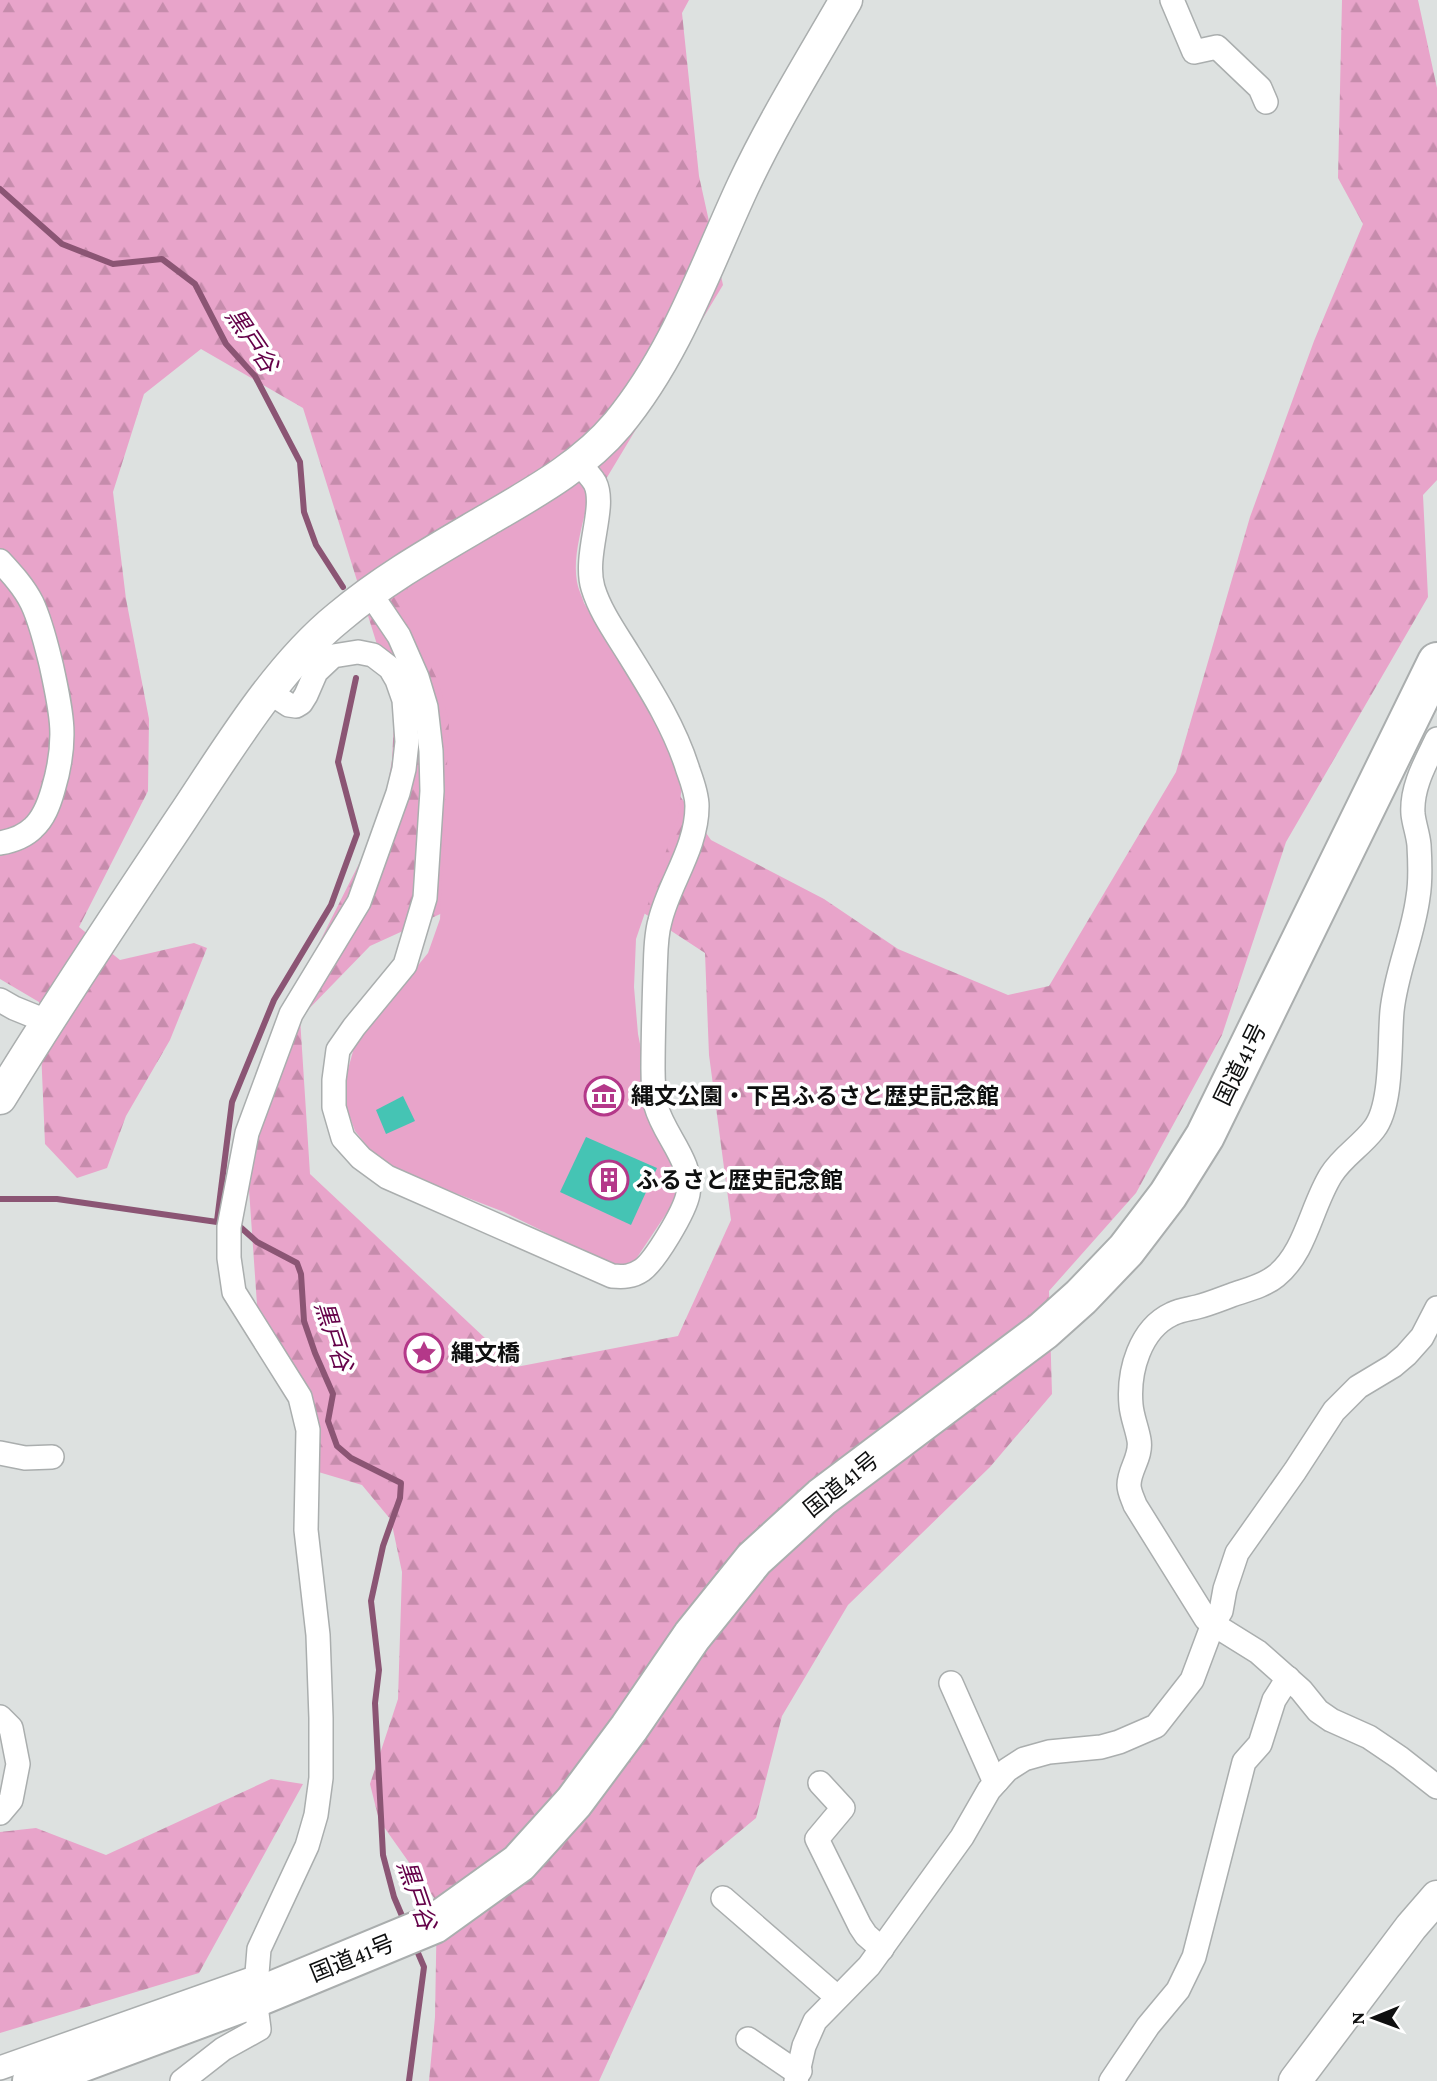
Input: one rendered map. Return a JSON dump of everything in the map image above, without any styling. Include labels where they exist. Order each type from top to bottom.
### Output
[{"type":"highway","name":"国道41号","points":[[32,2081],[256,1987],[383,1946],[434,1924],[519,1863],[574,1802],[692,1636],[754,1559],[822,1497],[1042,1331],[1082,1297],[1126,1250],[1168,1195],[1205,1136],[1437,662]]},
{"type":"street","points":[[0,1098],[46,1021],[226,753],[306,648],[337,618],[370,593],[578,463],[629,410],[669,349],[756,160],[846,0]]},
{"type":"street","points":[[1172,0],[1194,52],[1217,47],[1260,88],[1266,102]]},
{"type":"street","points":[[370,593],[399,636],[417,677],[426,707],[432,791],[425,898],[405,965],[338,1050],[334,1107],[343,1138],[361,1158],[387,1177],[612,1276],[626,1278],[641,1271],[652,1261],[681,1213],[688,1194],[688,1176],[657,1106],[653,1077],[653,1011],[660,920],[694,831],[697,805],[684,758],[669,724],[604,615],[593,587],[589,565],[597,512],[597,490],[595,482],[578,463]]},
{"type":"street","points":[[0,561],[21,584],[32,603],[45,639],[62,712],[63,742],[58,774],[47,808],[33,828],[13,840],[0,843]]},
{"type":"street","points":[[183,2081],[192,2071],[223,2049],[259,2029],[256,1987],[259,1949],[307,1846],[316,1815],[321,1778],[318,1635],[306,1530],[308,1430],[300,1397],[234,1292],[229,1258],[229,1227],[251,1121],[291,1014],[359,902],[398,793],[407,742],[404,700],[397,680],[390,668],[373,655],[358,652],[333,656],[316,671],[306,695],[296,706],[289,705],[270,692]]},
{"type":"street","points":[[1437,739],[1416,785],[1412,812],[1419,843],[1420,883],[1418,901],[1398,974],[1383,1114],[1374,1130],[1341,1160],[1314,1207],[1300,1245],[1289,1263],[1275,1278],[1174,1313],[1158,1322],[1148,1333],[1134,1362],[1131,1381],[1130,1405],[1141,1452],[1132,1470],[1128,1488],[1135,1505],[1206,1619],[1258,1652],[1301,1690],[1318,1711],[1331,1720],[1369,1737],[1437,1787]]},
{"type":"street","points":[[0,1000],[46,1021]]},
{"type":"street","points":[[798,2076],[804,2046],[815,2021],[869,1966],[962,1837],[989,1790],[1007,1770],[1024,1759],[1049,1752],[1101,1747],[1156,1726],[1192,1680],[1213,1624],[1221,1611],[1237,1553],[1334,1411],[1358,1387],[1406,1355],[1422,1337],[1437,1308]]},
{"type":"street","points":[[0,1453],[25,1458],[52,1457]]},
{"type":"street","points":[[1111,2081],[1148,2026],[1178,1990],[1194,1957],[1244,1762],[1260,1744],[1274,1700],[1288,1678]]},
{"type":"street","points":[[951,1683],[997,1782]]},
{"type":"street","points":[[0,1717],[11,1728],[18,1764],[11,1800],[0,1813]]},
{"type":"street","points":[[820,1783],[843,1808],[817,1839],[860,1926],[882,1949]]},
{"type":"street","points":[[1295,2081],[1437,1896]]},
{"type":"street","points":[[723,1898],[837,1997]]},
{"type":"street","points":[[0,2068],[256,1987]]},
{"type":"street","points":[[748,2039],[798,2076]]},
{"type":"green space","points":[[0,0],[689,0],[682,13],[699,176],[723,285],[565,547],[546,548],[637,735],[711,840],[824,899],[898,949],[1008,995],[1049,986],[1176,772],[1250,517],[1314,341],[1363,224],[1338,178],[1342,0],[1418,0],[1437,88],[1437,480],[1423,495],[1428,597],[1286,842],[1222,1035],[1136,1193],[1049,1291],[1052,1394],[990,1467],[848,1605],[782,1716],[756,1818],[697,1867],[599,2081],[429,2081],[435,2017],[437,1902],[379,1820],[370,1784],[398,1699],[402,1572],[391,1520],[362,1485],[305,1468],[301,1422],[258,1319],[248,1175],[255,1084],[299,983],[382,818],[392,760],[395,702],[303,408],[201,349],[144,394],[113,492],[126,599],[149,719],[148,791],[79,927],[120,960],[194,943],[207,948],[170,1040],[126,1116],[107,1168],[77,1178],[45,1144],[39,1002],[0,979]],"holes":[[[561,859],[705,953],[709,1055],[731,1220],[678,1336],[516,1367],[310,1174],[300,1018],[370,946]]]},
{"type":"green space","points":[[568,484],[581,486],[589,494],[576,561],[577,582],[584,603],[667,741],[682,786],[678,816],[636,939],[634,987],[638,1034],[646,1074],[676,1164],[680,1185],[676,1199],[634,1262],[618,1268],[504,1212],[393,1169],[371,1151],[355,1131],[347,1109],[345,1089],[355,1044],[428,953],[440,919],[449,722],[439,683],[421,646],[400,613],[410,581],[524,518]]},
{"type":"green space","points":[[271,1779],[303,1784],[199,1973],[0,2033],[0,1832],[36,1828],[106,1855]]},
{"type":"building","points":[[403,1096],[415,1121],[386,1134],[376,1110]]},
{"type":"building","name":"ふるさと歴史記念館","points":[[586,1137],[657,1168],[631,1225],[560,1192]]},
{"type":"waterway","name":"黒戸谷","points":[[0,189],[62,244],[113,264],[162,259],[195,284],[226,344],[255,376],[300,462],[304,512],[316,545],[343,587]]},
{"type":"waterway","name":"黒戸谷","points":[[217,1221],[232,1102],[274,1000],[331,905],[357,834],[338,762],[356,678]]},
{"type":"waterway","points":[[0,1199],[57,1199],[224,1223]]},
{"type":"waterway","name":"黒戸谷","points":[[235,1225],[257,1242],[297,1263],[301,1274],[304,1321],[333,1394],[328,1421],[337,1446],[351,1458],[401,1483],[400,1498],[383,1546],[371,1601],[379,1670],[375,1703],[383,1855],[394,1897],[405,1923]]},
{"type":"waterway","name":"黒戸谷","points":[[409,2081],[424,1967],[415,1946]]},
{"type":"place","name":"縄文公園・下呂ふるさと歴史記念館","points":[[604,1096]]},
{"type":"place","name":"ふるさと歴史記念館","points":[[609,1180]]},
{"type":"place","name":"縄文橋","points":[[424,1353]]}]
